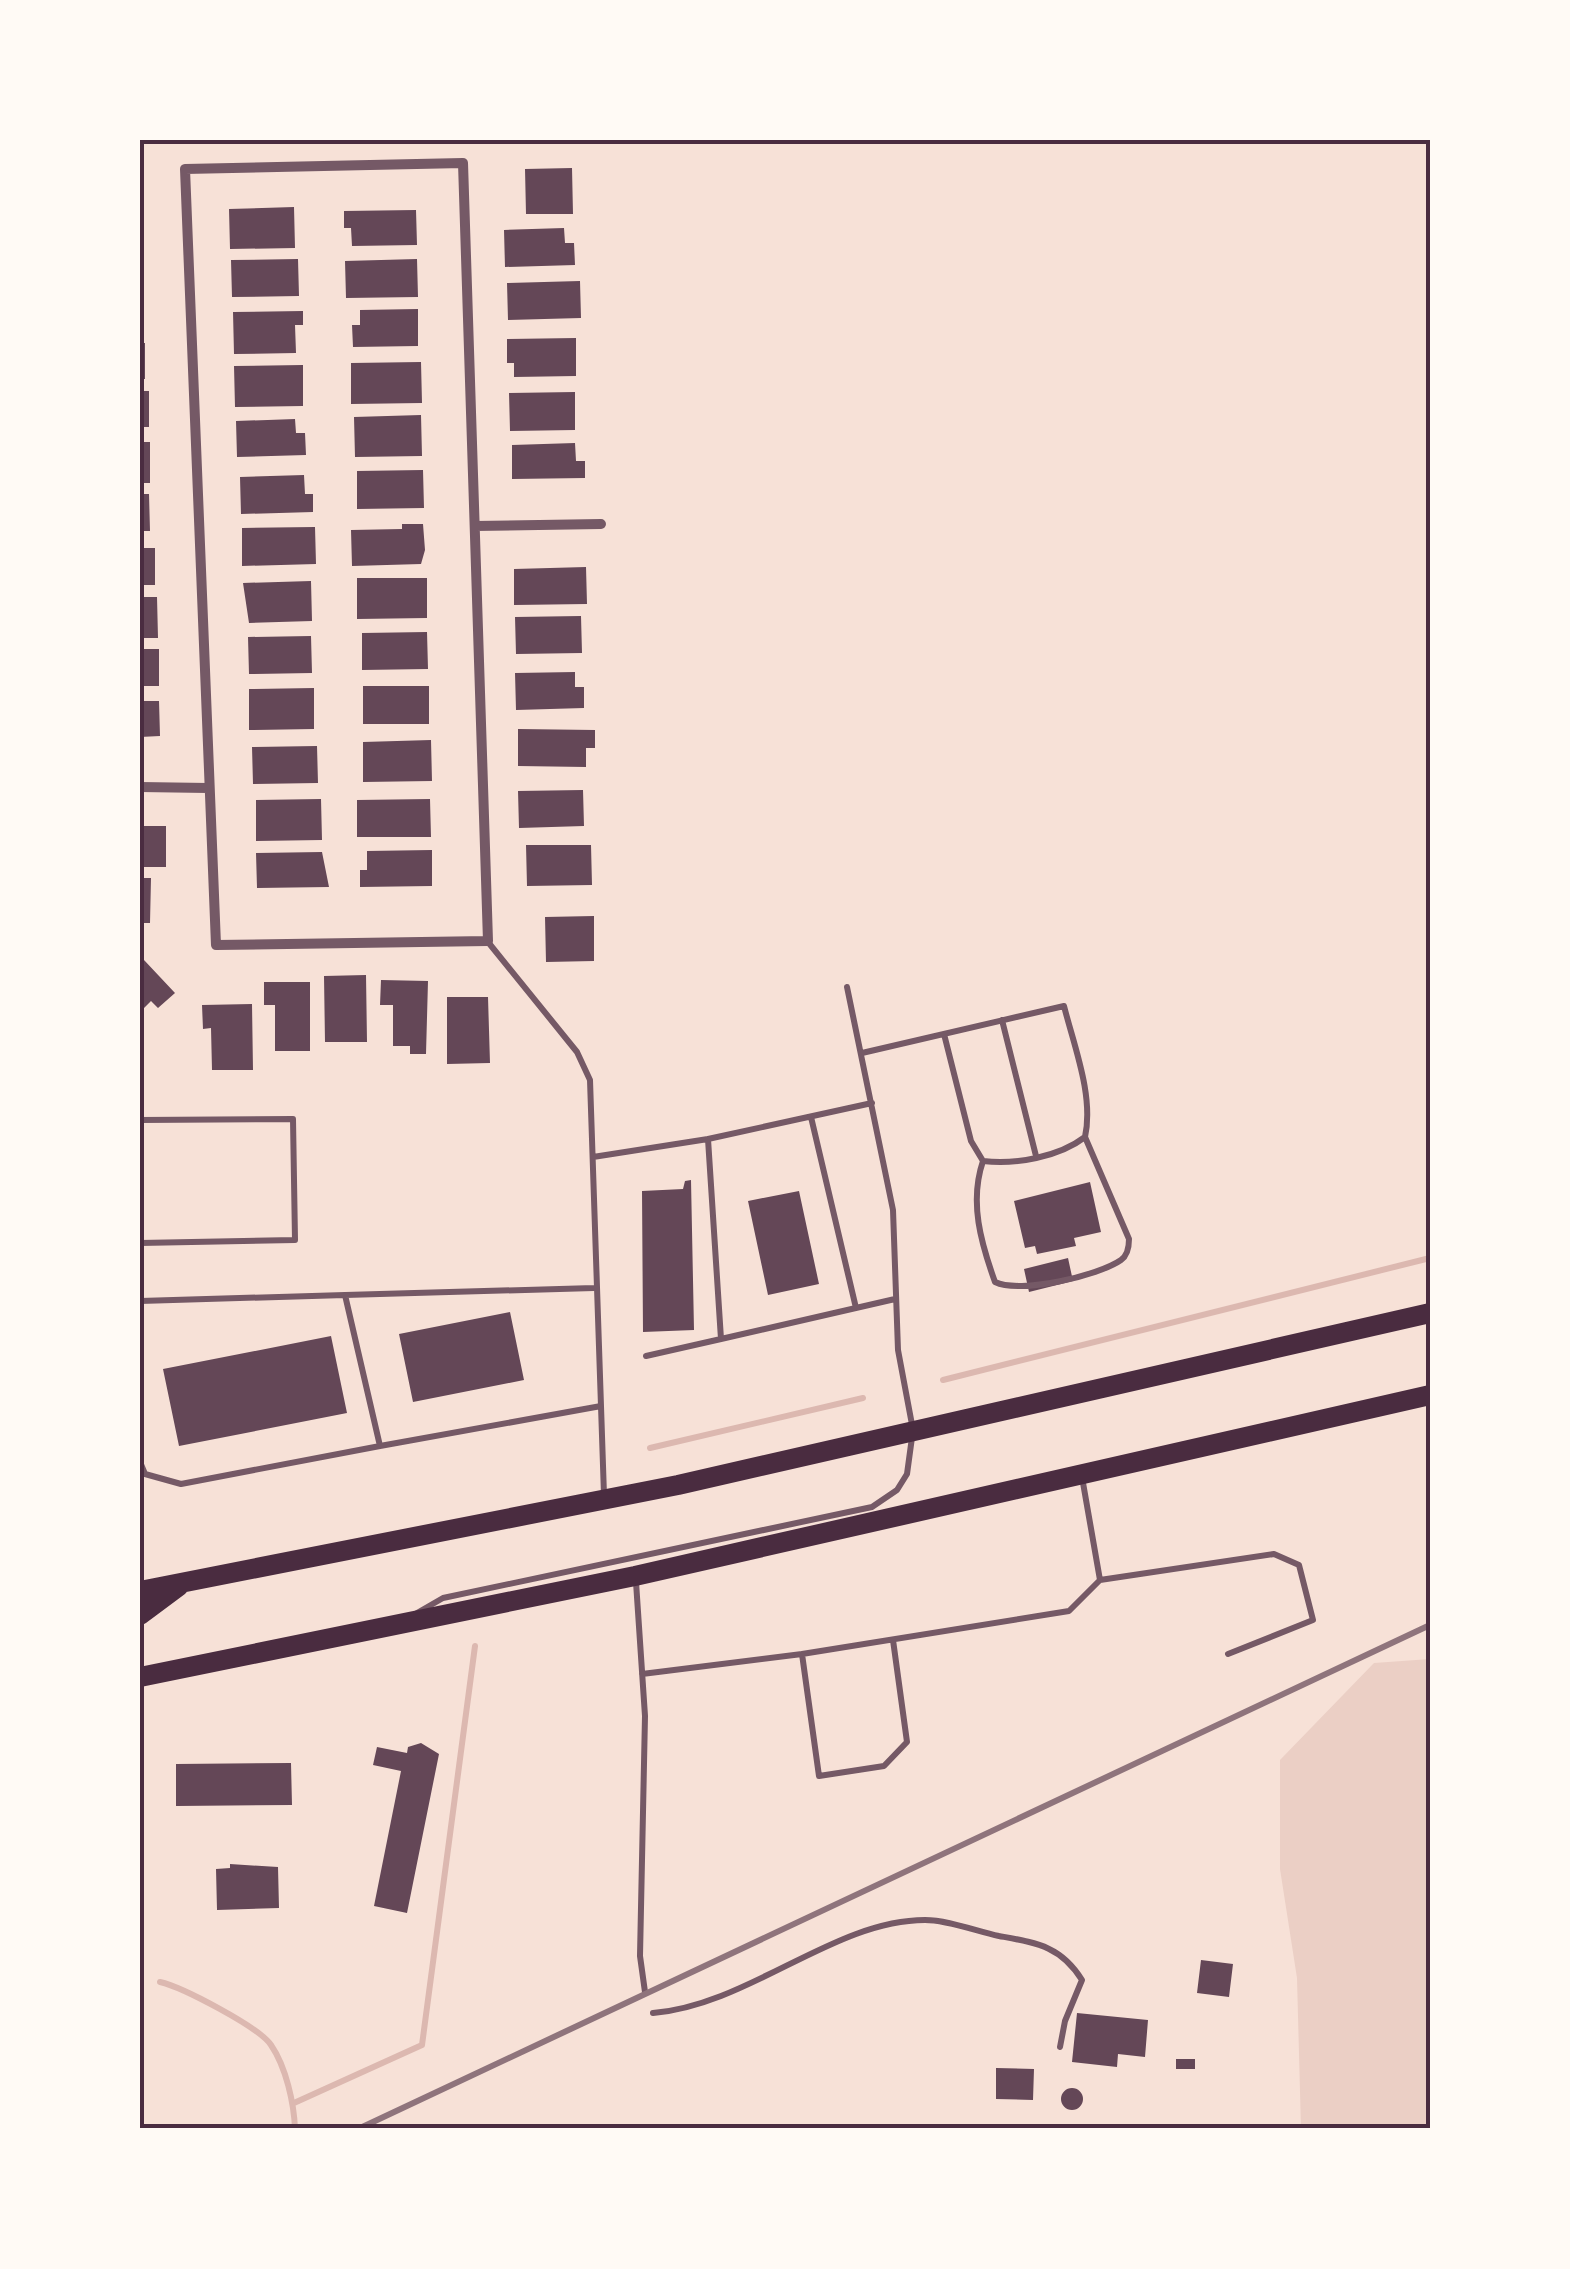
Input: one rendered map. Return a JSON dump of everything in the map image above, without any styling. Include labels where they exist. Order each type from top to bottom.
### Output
[{"type":"highway","points":[[140,1590],[604,1500],[1430,1312]]},
{"type":"highway","points":[[140,1676],[635,1576],[1430,1395]]},
{"type":"highway","points":[[140,1615],[185,1582]]},
{"type":"street","points":[[463,162],[474,526],[488,941],[216,945],[186,169],[463,162]]},
{"type":"street","points":[[474,526],[601,524]]},
{"type":"street","points":[[140,788],[208,788]]},
{"type":"lane","points":[[488,941],[577,1052],[590,1080],[604,1500]]},
{"type":"lane","points":[[394,1626],[442,1598],[872,1507],[897,1490],[907,1474],[913,1430],[898,1350],[892,1210],[847,987]]},
{"type":"lane","points":[[862,1052],[1064,1006],[1084,1095],[1088,1122],[1085,1137],[1129,1239],[1128,1252],[1122,1260],[1094,1272],[1028,1288],[995,1282],[976,1209],[975,1187],[983,1161],[971,1141],[944,1034]]},
{"type":"lane","points":[[1002,1020],[1036,1156]]},
{"type":"lane","points":[[593,1157],[708,1139],[872,1104]]},
{"type":"lane","points":[[811,1117],[856,1308]]},
{"type":"lane","points":[[140,1120],[293,1119],[295,1240],[140,1243]]},
{"type":"lane","points":[[983,1161],[1003,1164],[1066,1149],[1085,1137]]},
{"type":"lane","points":[[708,1139],[720,1340]]},
{"type":"lane","points":[[140,1301],[594,1288]]},
{"type":"lane","points":[[345,1295],[380,1446]]},
{"type":"lane","points":[[646,1356],[895,1299]]},
{"type":"lane","points":[[140,1462],[145,1474],[181,1484],[601,1406]]},
{"type":"lane","points":[[1082,1476],[1100,1580]]},
{"type":"lane","points":[[642,1674],[802,1654],[1070,1611],[1100,1580],[1274,1554],[1299,1565],[1313,1620],[1228,1654]]},
{"type":"lane","points":[[635,1576],[645,1716],[640,1956],[645,1992]]},
{"type":"lane","points":[[802,1654],[819,1776],[884,1766],[906,1742],[892,1640]]},
{"type":"lane","points":[[653,2013],[689,2010],[838,1944],[897,1924],[927,1920],[1028,1942],[1067,1956],[1082,1980],[1065,2021],[1060,2047]]},
{"type":"shaded area","points":[[1430,1659],[1430,2129],[1301,2129],[1297,1978],[1280,1869],[1280,1760],[1374,1663]]},
{"type":"building","points":[[572,168],[573,214],[526,214],[525,169]]},
{"type":"building","points":[[294,207],[295,248],[230,249],[229,209]]},
{"type":"building","points":[[416,210],[417,245],[352,246],[351,228],[344,228],[344,211]]},
{"type":"building","points":[[564,228],[565,243],[574,243],[575,265],[505,267],[504,230]]},
{"type":"building","points":[[298,259],[299,296],[232,297],[231,260]]},
{"type":"building","points":[[417,259],[418,297],[346,298],[345,261]]},
{"type":"building","points":[[580,281],[581,318],[508,320],[507,283]]},
{"type":"building","points":[[418,309],[418,346],[353,347],[352,325],[360,325],[360,310]]},
{"type":"building","points":[[303,311],[303,325],[295,325],[296,353],[234,354],[233,312]]},
{"type":"building","points":[[576,338],[576,376],[514,377],[514,363],[507,363],[507,339]]},
{"type":"building","points":[[140,343],[145,343],[145,379],[140,379]]},
{"type":"building","points":[[421,362],[422,403],[351,404],[351,363]]},
{"type":"building","points":[[303,365],[303,406],[235,407],[234,366]]},
{"type":"building","points":[[140,391],[149,391],[149,427],[140,427]]},
{"type":"building","points":[[575,392],[575,430],[510,431],[509,393]]},
{"type":"building","points":[[421,415],[422,456],[355,457],[354,417]]},
{"type":"building","points":[[295,419],[296,433],[305,433],[306,455],[237,457],[236,421]]},
{"type":"building","points":[[140,442],[150,442],[150,483],[140,483]]},
{"type":"building","points":[[575,443],[576,461],[585,461],[585,478],[512,479],[512,445]]},
{"type":"building","points":[[423,470],[424,508],[357,509],[357,471]]},
{"type":"building","points":[[304,475],[305,494],[313,494],[313,512],[241,514],[240,477]]},
{"type":"building","points":[[140,494],[149,494],[150,531],[140,531]]},
{"type":"building","points":[[402,524],[423,524],[425,550],[421,564],[352,566],[351,530],[402,529]]},
{"type":"building","points":[[315,527],[316,564],[242,566],[242,528]]},
{"type":"building","points":[[140,548],[155,548],[155,585],[140,585]]},
{"type":"building","points":[[586,567],[587,604],[514,605],[514,569]]},
{"type":"building","points":[[357,578],[427,578],[427,618],[357,619]]},
{"type":"building","points":[[311,581],[312,621],[249,623],[243,583]]},
{"type":"building","points":[[140,597],[157,597],[158,638],[140,638]]},
{"type":"building","points":[[581,616],[582,653],[516,654],[515,617]]},
{"type":"building","points":[[427,632],[428,669],[362,670],[362,633]]},
{"type":"building","points":[[311,636],[312,673],[249,674],[248,637]]},
{"type":"building","points":[[140,649],[159,649],[159,686],[140,686]]},
{"type":"building","points":[[575,672],[575,687],[584,687],[584,708],[516,710],[515,673]]},
{"type":"building","points":[[363,686],[429,686],[429,724],[363,724]]},
{"type":"building","points":[[314,688],[314,729],[249,730],[249,689]]},
{"type":"building","points":[[140,701],[159,701],[160,736],[140,737]]},
{"type":"building","points":[[518,729],[595,730],[595,748],[586,748],[586,767],[518,766]]},
{"type":"building","points":[[431,740],[432,781],[363,782],[363,742]]},
{"type":"building","points":[[317,746],[318,783],[253,784],[252,747]]},
{"type":"building","points":[[583,790],[584,826],[519,828],[518,791]]},
{"type":"building","points":[[321,799],[322,840],[256,841],[256,800]]},
{"type":"building","points":[[430,799],[431,837],[357,837],[357,800]]},
{"type":"building","points":[[140,826],[166,826],[166,867],[140,867]]},
{"type":"building","points":[[526,845],[591,845],[592,885],[527,886]]},
{"type":"building","points":[[432,850],[432,886],[360,887],[360,870],[367,870],[367,851]]},
{"type":"building","points":[[322,852],[329,887],[257,888],[256,853]]},
{"type":"building","points":[[140,878],[151,878],[150,923],[140,923]]},
{"type":"building","points":[[594,916],[594,961],[546,962],[545,917]]},
{"type":"building","points":[[144,960],[175,993],[158,1008],[151,1001],[140,1012],[140,963]]},
{"type":"building","points":[[366,975],[367,1042],[325,1042],[324,976]]},
{"type":"building","points":[[381,980],[428,981],[426,1054],[410,1054],[410,1046],[393,1046],[393,1005],[380,1005]]},
{"type":"building","points":[[264,982],[310,982],[310,1051],[275,1051],[275,1005],[264,1005]]},
{"type":"building","points":[[447,997],[488,997],[490,1063],[447,1064]]},
{"type":"building","points":[[252,1004],[253,1070],[212,1070],[211,1028],[203,1029],[202,1005]]},
{"type":"building","points":[[691,1180],[694,1330],[643,1332],[642,1191],[683,1189],[685,1181]]},
{"type":"building","points":[[1090,1182],[1101,1232],[1074,1238],[1076,1246],[1037,1254],[1035,1246],[1025,1248],[1014,1201]]},
{"type":"building","points":[[799,1191],[819,1284],[768,1295],[748,1201]]},
{"type":"building","points":[[1068,1258],[1073,1281],[1029,1292],[1024,1269]]},
{"type":"building","points":[[510,1312],[524,1380],[413,1402],[399,1334]]},
{"type":"building","points":[[331,1336],[347,1413],[179,1446],[163,1369]]},
{"type":"building","points":[[421,1743],[439,1754],[407,1913],[374,1906],[401,1771],[373,1765],[377,1747],[407,1753],[408,1747]]},
{"type":"building","points":[[291,1763],[292,1805],[176,1806],[176,1764]]},
{"type":"building","points":[[230,1864],[278,1867],[279,1908],[217,1910],[216,1869],[230,1868]]},
{"type":"building","points":[[1201,1960],[1233,1964],[1229,1997],[1197,1993]]},
{"type":"building","points":[[1077,2013],[1148,2020],[1145,2057],[1118,2054],[1117,2067],[1072,2062]]},
{"type":"building","points":[[1176,2059],[1195,2059],[1195,2069],[1176,2069]]},
{"type":"building","points":[[996,2068],[1034,2069],[1033,2100],[996,2099]]},
{"type":"building","points":[[1072,2088],[1080,2091],[1080,2107],[1072,2110],[1064,2107],[1061,2099],[1064,2091]]},
{"type":"waterway","points":[[943,1380],[1430,1258]]},
{"type":"waterway","points":[[650,1448],[863,1398]]},
{"type":"waterway","points":[[294,2103],[422,2045],[475,1646]]},
{"type":"waterway","points":[[160,1982],[185,1991],[264,2037],[281,2064],[295,2129]]},
{"type":"railway","points":[[358,2129],[1430,1625]]}]
